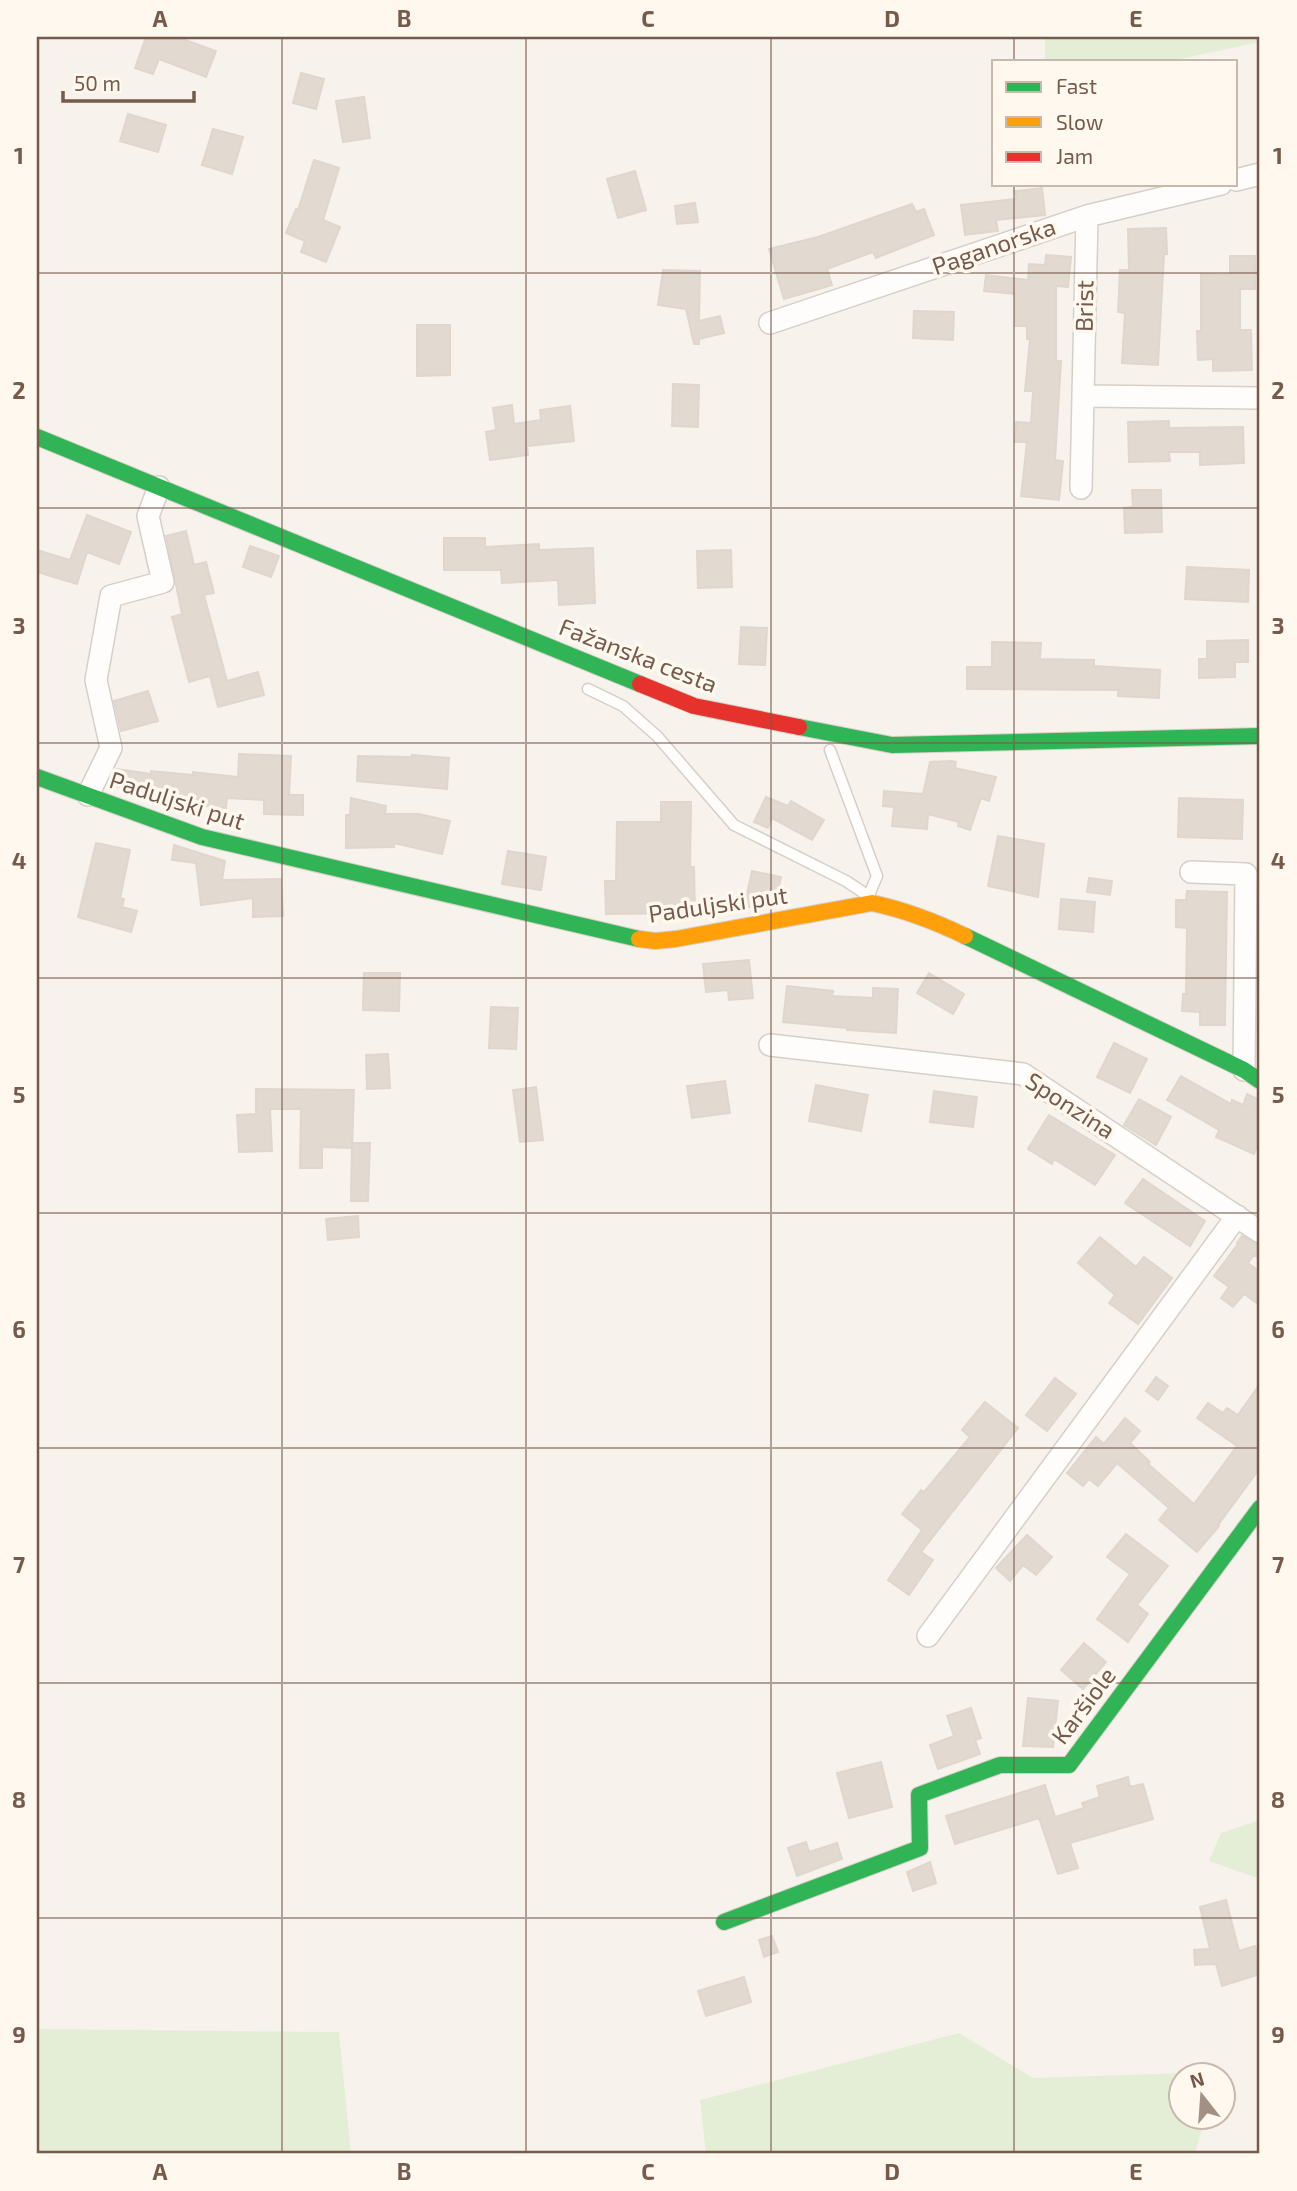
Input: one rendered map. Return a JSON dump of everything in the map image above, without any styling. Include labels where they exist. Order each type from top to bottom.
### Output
[{"type":"street","points":[[1238,180],[1260,174]]},
{"type":"street","name":"Paganorska","points":[[770,323],[1087,216],[1213,186]]},
{"type":"street","name":"Brist","points":[[1081,488],[1087,216]]},
{"type":"street","points":[[1083,396],[1260,398]]},
{"type":"street","name":"Fažanska cesta","points":[[37,437],[694,706],[892,746],[1260,736]]},
{"type":"street","points":[[88,795],[111,748],[96,680],[111,596],[163,582],[148,516],[159,487]]},
{"type":"street","name":"Paduljski put","points":[[37,777],[202,837],[629,938],[655,941],[676,939],[870,899],[933,920],[1252,1076]]},
{"type":"street","points":[[1191,872],[1253,874],[1252,1076]]},
{"type":"street","name":"Sponzina","points":[[770,1045],[1023,1074],[1260,1232]]},
{"type":"street","points":[[928,1636],[1237,1216]]},
{"type":"street","name":"Karšiole","points":[[724,1922],[920,1848],[919,1795],[1000,1765],[1069,1765],[1260,1508]]},
{"type":"lane","points":[[588,689],[623,706],[657,736],[734,825],[846,881],[870,899],[877,876],[830,750]]},
{"type":"green space","points":[[1045,37],[1260,37],[1260,42],[1176,60],[1045,60]]},
{"type":"green space","points":[[1260,1820],[1260,1879],[1209,1861],[1221,1833]]},
{"type":"green space","points":[[37,2029],[339,2032],[351,2154],[37,2154]]},
{"type":"green space","points":[[959,2033],[1033,2078],[1168,2074],[1168,2132],[1201,2132],[1195,2154],[706,2154],[700,2100]]},
{"type":"building","points":[[146,37],[177,37],[216,51],[206,77],[159,59],[153,74],[135,68]]},
{"type":"building","points":[[301,73],[324,79],[316,109],[293,103]]},
{"type":"building","points":[[364,97],[370,138],[343,142],[336,101]]},
{"type":"building","points":[[128,114],[166,125],[158,152],[120,141]]},
{"type":"building","points":[[213,129],[243,137],[232,174],[202,165]]},
{"type":"building","points":[[314,160],[339,168],[323,220],[340,227],[326,262],[301,252],[305,241],[286,233],[296,209],[298,210]]},
{"type":"building","points":[[635,171],[646,210],[618,218],[607,179]]},
{"type":"building","points":[[1042,188],[1045,215],[996,220],[998,231],[965,235],[961,205],[1016,199],[1015,191]]},
{"type":"building","points":[[695,203],[698,222],[677,224],[675,206]]},
{"type":"building","points":[[912,204],[916,212],[924,209],[934,235],[876,258],[873,252],[827,269],[832,285],[784,299],[769,249],[818,237]]},
{"type":"building","points":[[1166,228],[1167,254],[1164,254],[1158,365],[1122,363],[1125,313],[1118,312],[1120,270],[1129,270],[1128,229]]},
{"type":"building","points":[[1046,255],[1071,257],[1068,287],[1056,286],[1056,361],[1061,361],[1055,460],[1063,461],[1059,500],[1021,496],[1027,442],[1015,442],[1016,422],[1031,423],[1033,391],[1025,391],[1030,339],[1027,339],[1027,326],[1015,326],[1015,294],[984,291],[986,275],[1028,280],[1029,264],[1045,265]]},
{"type":"building","points":[[1230,256],[1255,256],[1255,289],[1240,289],[1240,330],[1251,330],[1252,370],[1213,371],[1213,359],[1198,360],[1201,274],[1230,275]]},
{"type":"building","points":[[663,270],[700,271],[699,321],[720,316],[724,333],[699,339],[699,344],[694,344],[686,309],[658,305]]},
{"type":"building","points":[[914,311],[954,312],[953,340],[913,338]]},
{"type":"building","points":[[417,325],[450,325],[450,375],[417,376]]},
{"type":"building","points":[[673,384],[699,385],[698,427],[672,426]]},
{"type":"building","points":[[512,405],[514,424],[541,420],[540,410],[570,406],[574,441],[527,446],[528,455],[490,460],[486,432],[496,430],[493,408]]},
{"type":"building","points":[[1169,421],[1169,428],[1243,427],[1244,463],[1200,465],[1200,452],[1169,452],[1170,461],[1129,462],[1128,422]]},
{"type":"building","points":[[1132,490],[1161,490],[1162,532],[1125,533],[1124,508],[1133,507]]},
{"type":"building","points":[[87,515],[131,532],[119,564],[87,552],[77,584],[37,572],[37,550],[70,560]]},
{"type":"building","points":[[186,531],[194,565],[206,562],[214,593],[204,595],[227,681],[258,672],[264,695],[218,707],[210,676],[189,682],[172,617],[182,614],[166,536]]},
{"type":"building","points":[[444,538],[485,538],[485,547],[539,544],[539,550],[593,548],[595,603],[559,605],[558,580],[502,583],[501,570],[444,570]]},
{"type":"building","points":[[250,546],[279,556],[271,577],[243,567]]},
{"type":"building","points":[[731,550],[732,587],[698,588],[697,551]]},
{"type":"building","points":[[1187,567],[1249,570],[1248,602],[1185,599]]},
{"type":"building","points":[[741,627],[767,628],[765,665],[739,664]]},
{"type":"building","points":[[1248,640],[1248,662],[1235,662],[1235,677],[1199,678],[1199,659],[1207,659],[1207,641]]},
{"type":"building","points":[[992,642],[1041,643],[1040,659],[1094,660],[1094,666],[1160,670],[1159,698],[1118,696],[1118,690],[967,689],[967,667],[992,667]]},
{"type":"building","points":[[148,691],[158,721],[121,731],[114,701]]},
{"type":"building","points":[[239,754],[291,756],[289,795],[303,795],[303,815],[264,814],[264,800],[227,798],[226,808],[163,804],[148,799],[149,793],[113,786],[116,769],[151,774],[151,771],[193,775],[193,772],[238,777]]},
{"type":"building","points":[[412,755],[449,758],[447,789],[357,781],[358,756]]},
{"type":"building","points":[[930,762],[956,762],[955,768],[996,777],[989,801],[981,798],[970,830],[958,826],[959,822],[928,814],[927,829],[892,826],[894,807],[883,806],[884,791],[923,794]]},
{"type":"building","points":[[766,797],[788,806],[791,801],[824,820],[812,840],[772,818],[768,828],[754,822]]},
{"type":"building","points":[[351,798],[386,806],[385,814],[419,814],[450,821],[442,854],[394,843],[394,847],[346,848],[346,815],[350,815]]},
{"type":"building","points":[[1179,798],[1243,800],[1242,839],[1178,837]]},
{"type":"building","points":[[661,802],[691,802],[690,867],[694,867],[695,913],[606,914],[605,881],[616,881],[617,822],[661,822]]},
{"type":"building","points":[[998,836],[1044,844],[1038,897],[988,886]]},
{"type":"building","points":[[96,843],[130,850],[120,898],[124,899],[122,907],[137,911],[131,932],[78,917]]},
{"type":"building","points":[[174,845],[225,861],[222,880],[281,879],[283,916],[253,917],[253,898],[201,905],[196,863],[172,860]]},
{"type":"building","points":[[508,851],[546,857],[541,890],[502,884]]},
{"type":"building","points":[[752,871],[781,877],[775,903],[744,908]]},
{"type":"building","points":[[1089,878],[1112,881],[1110,895],[1087,892]]},
{"type":"building","points":[[1187,891],[1227,892],[1225,1025],[1200,1025],[1200,1012],[1182,1011],[1183,994],[1186,994],[1187,928],[1176,927],[1176,900],[1186,900]]},
{"type":"building","points":[[1061,899],[1095,902],[1093,932],[1059,929]]},
{"type":"building","points":[[749,960],[753,998],[729,1000],[728,990],[706,992],[703,964]]},
{"type":"building","points":[[364,973],[400,973],[399,1011],[363,1010]]},
{"type":"building","points":[[929,973],[964,994],[953,1014],[917,993]]},
{"type":"building","points":[[787,986],[833,991],[832,996],[873,998],[873,988],[898,989],[896,1033],[783,1022]]},
{"type":"building","points":[[491,1007],[518,1008],[516,1049],[489,1048]]},
{"type":"building","points":[[1114,1043],[1147,1059],[1130,1093],[1097,1077]]},
{"type":"building","points":[[388,1054],[390,1088],[367,1089],[366,1055]]},
{"type":"building","points":[[1181,1076],[1231,1104],[1232,1100],[1243,1105],[1247,1094],[1260,1100],[1255,1112],[1260,1114],[1260,1140],[1254,1154],[1216,1137],[1219,1130],[1167,1100]]},
{"type":"building","points":[[725,1081],[730,1113],[692,1118],[687,1086]]},
{"type":"building","points":[[816,1085],[868,1095],[861,1131],[809,1121]]},
{"type":"building","points":[[536,1087],[543,1140],[520,1142],[513,1090]]},
{"type":"building","points":[[256,1089],[354,1090],[352,1148],[322,1147],[322,1168],[300,1168],[301,1109],[270,1109],[272,1151],[239,1152],[237,1115],[256,1114]]},
{"type":"building","points":[[934,1091],[977,1097],[973,1127],[930,1122]]},
{"type":"building","points":[[1139,1099],[1171,1117],[1156,1145],[1124,1125]]},
{"type":"building","points":[[1049,1115],[1115,1155],[1095,1185],[1054,1159],[1052,1164],[1028,1149]]},
{"type":"building","points":[[352,1143],[370,1143],[368,1201],[351,1201]]},
{"type":"building","points":[[1143,1179],[1205,1221],[1190,1246],[1125,1203]]},
{"type":"building","points":[[358,1216],[359,1237],[328,1240],[326,1219]]},
{"type":"building","points":[[1242,1236],[1260,1245],[1260,1259],[1254,1255],[1248,1263],[1260,1272],[1260,1305],[1244,1294],[1233,1307],[1221,1298],[1229,1287],[1214,1276]]},
{"type":"building","points":[[1100,1237],[1136,1267],[1144,1257],[1172,1278],[1138,1324],[1109,1303],[1115,1295],[1078,1263]]},
{"type":"building","points":[[1156,1377],[1168,1386],[1158,1400],[1146,1391]]},
{"type":"building","points":[[1055,1378],[1076,1394],[1047,1431],[1026,1415]]},
{"type":"building","points":[[1260,1384],[1260,1468],[1197,1552],[1159,1520],[1169,1508],[1117,1463],[1098,1486],[1089,1479],[1083,1486],[1067,1473],[1096,1437],[1104,1444],[1125,1418],[1140,1431],[1130,1443],[1150,1462],[1148,1464],[1194,1504],[1237,1446],[1197,1418],[1208,1403],[1223,1413],[1227,1408],[1238,1415]]},
{"type":"building","points":[[985,1402],[1018,1428],[921,1552],[933,1560],[909,1595],[888,1580],[922,1530],[902,1514],[970,1437],[962,1430]]},
{"type":"building","points":[[1126,1534],[1168,1566],[1137,1605],[1148,1614],[1128,1642],[1097,1619],[1130,1574],[1107,1557]]},
{"type":"building","points":[[1027,1535],[1052,1557],[1036,1575],[1023,1565],[1010,1581],[996,1568]]},
{"type":"building","points":[[1084,1643],[1106,1662],[1083,1689],[1061,1670]]},
{"type":"building","points":[[1028,1698],[1058,1701],[1053,1747],[1023,1746]]},
{"type":"building","points":[[971,1708],[981,1738],[975,1740],[980,1754],[938,1769],[930,1745],[954,1736],[947,1716]]},
{"type":"building","points":[[881,1762],[892,1807],[849,1818],[837,1773]]},
{"type":"building","points":[[1128,1777],[1130,1787],[1143,1784],[1153,1819],[1070,1843],[1078,1868],[1058,1874],[1039,1818],[955,1844],[946,1816],[1045,1785],[1055,1817],[1084,1808],[1082,1803],[1100,1797],[1097,1786]]},
{"type":"building","points":[[806,1842],[809,1852],[837,1843],[842,1859],[797,1876],[788,1848]]},
{"type":"building","points":[[930,1862],[936,1883],[913,1891],[907,1872]]},
{"type":"building","points":[[1226,1900],[1239,1951],[1255,1946],[1260,1974],[1222,1986],[1216,1964],[1195,1965],[1194,1950],[1210,1949],[1200,1907]]},
{"type":"building","points":[[772,1936],[778,1952],[764,1957],[759,1940]]},
{"type":"building","points":[[744,1977],[751,2002],[706,2016],[698,1991]]},
{"type":"traffic: fast","points":[[37,437],[640,684]]},
{"type":"traffic: fast","points":[[799,727],[892,745],[1260,736]]},
{"type":"traffic: fast","points":[[37,777],[202,837],[639,939]]},
{"type":"traffic: fast","points":[[965,936],[1244,1070],[1260,1081]]},
{"type":"traffic: fast","points":[[724,1922],[920,1848],[919,1795],[1000,1765],[1069,1765],[1260,1508]]},
{"type":"traffic: slow","points":[[639,939],[676,939],[872,903],[919,917],[965,936]]},
{"type":"traffic: jam","points":[[640,684],[694,706],[799,727]]}]
